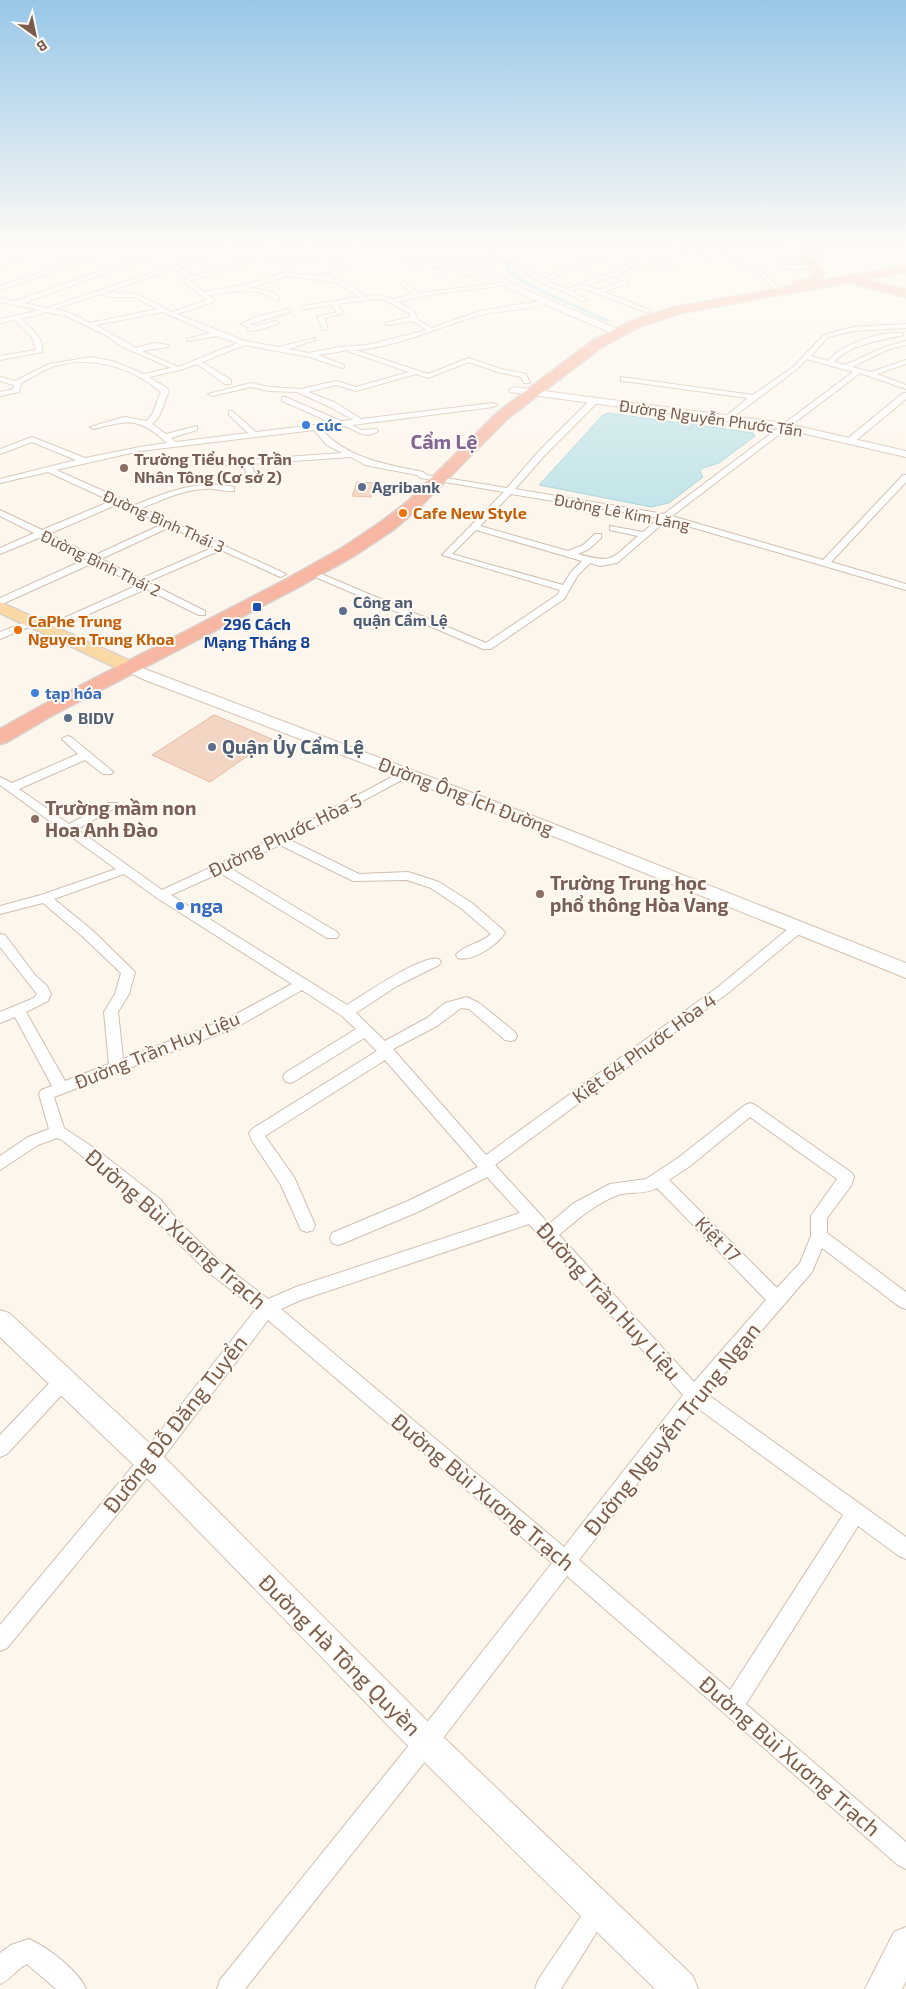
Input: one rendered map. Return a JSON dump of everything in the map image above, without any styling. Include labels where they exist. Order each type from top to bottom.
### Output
[{"type":"highway","points":[[465,430],[493,405],[524,388],[602,336]]},
{"type":"highway","points":[[0,738],[202,613],[327,549],[367,523],[482,434],[524,388]]},
{"type":"highway","points":[[0,719],[311,573],[348,552],[387,526],[413,505],[428,476],[445,450]]},
{"type":"main road","name":"Đường Ông Ích Đường","points":[[0,606],[120,664]]},
{"type":"street","points":[[0,358],[40,351],[40,344],[35,336]]},
{"type":"street","points":[[110,336],[122,345],[178,369]]},
{"type":"street","points":[[189,340],[209,336]]},
{"type":"street","points":[[222,336],[244,343],[310,355],[342,366]]},
{"type":"street","points":[[225,337],[229,336]]},
{"type":"street","points":[[310,355],[368,347],[412,336]]},
{"type":"street","points":[[728,419],[807,357],[827,336]]},
{"type":"street","points":[[830,363],[837,354],[874,338],[897,336]]},
{"type":"street","points":[[277,350],[312,339]]},
{"type":"street","points":[[137,350],[153,343],[167,346]]},
{"type":"street","points":[[143,376],[178,369],[244,343]]},
{"type":"street","points":[[844,368],[887,348],[906,343]]},
{"type":"street","points":[[347,349],[428,376],[469,360],[524,375],[524,388]]},
{"type":"street","points":[[36,352],[51,365]]},
{"type":"street","points":[[807,357],[857,372],[873,374],[906,387]]},
{"type":"street","points":[[0,380],[16,383],[51,365],[81,358],[102,360],[143,376],[165,392],[157,416],[126,430]]},
{"type":"street","points":[[198,362],[228,382]]},
{"type":"street","points":[[873,374],[906,362]]},
{"type":"street","points":[[897,365],[906,367]]},
{"type":"street","points":[[212,394],[253,385],[269,389],[301,391],[334,383],[356,389],[417,372]]},
{"type":"street","points":[[475,527],[600,563],[614,561],[646,536],[666,517],[857,372]]},
{"type":"street","points":[[624,379],[754,397]]},
{"type":"street","points":[[0,394],[16,390],[18,384],[16,383]]},
{"type":"street","name":"Đường Nguyễn Phước Tấn","points":[[524,388],[594,401],[784,426],[906,454]]},
{"type":"street","points":[[301,391],[333,405],[358,421]]},
{"type":"street","points":[[850,441],[906,395]]},
{"type":"street","points":[[285,399],[298,405],[312,408],[360,432],[374,431]]},
{"type":"street","points":[[565,588],[446,555],[475,527],[542,453],[594,401]]},
{"type":"street","points":[[0,481],[84,461],[174,445],[493,405]]},
{"type":"street","points":[[232,413],[253,434]]},
{"type":"street","points":[[94,427],[124,420],[145,423],[154,427],[174,445]]},
{"type":"street","name":"Đường Lê Kim Lăng","points":[[315,426],[330,443],[368,463],[428,476],[666,517],[906,587]]},
{"type":"street","points":[[165,437],[194,428]]},
{"type":"street","points":[[0,452],[32,439],[84,461]]},
{"type":"street","points":[[213,464],[352,455]]},
{"type":"street","points":[[246,462],[250,473],[258,476]]},
{"type":"street","name":"Đường Bình Thái 3","points":[[48,469],[281,574]]},
{"type":"street","points":[[824,564],[906,477]]},
{"type":"street","points":[[135,508],[198,486],[215,486],[231,489]]},
{"type":"street","points":[[0,550],[118,501]]},
{"type":"street","name":"Đường Bình Thái 2","points":[[0,513],[202,613]]},
{"type":"street","points":[[0,602],[170,524]]},
{"type":"street","points":[[613,528],[646,536]]},
{"type":"street","points":[[569,554],[586,547],[598,536]]},
{"type":"street","points":[[0,636],[40,626],[143,584],[221,547]]},
{"type":"street","points":[[311,573],[484,647],[489,646],[520,623],[561,597],[574,574],[588,560]]},
{"type":"street","name":"Đường Ông Ích Đường","points":[[120,664],[408,773],[906,971]]},
{"type":"street","points":[[67,739],[107,772]]},
{"type":"street","points":[[5,784],[86,755]]},
{"type":"street","name":"Đường Phước Hòa 5","points":[[161,896],[279,840],[408,773]]},
{"type":"street","name":"Đường Trần Huy Liệu","points":[[5,784],[161,896],[347,1012],[385,1050],[487,1167],[694,1395],[906,1549]]},
{"type":"street","points":[[68,829],[113,805]]},
{"type":"street","points":[[279,840],[306,851],[357,878],[408,876],[435,884],[467,906],[498,933],[496,938],[486,945],[464,955]]},
{"type":"street","points":[[221,868],[332,935]]},
{"type":"street","points":[[0,910],[45,898],[124,870]]},
{"type":"street","points":[[45,898],[88,933],[128,972],[122,994],[111,1012],[117,1067]]},
{"type":"street","name":"Kiệt 64 Phước Hòa 4","points":[[338,1238],[414,1206],[487,1167],[723,990],[799,927]]},
{"type":"street","points":[[0,938],[30,978],[42,989],[44,994],[43,998],[0,1018]]},
{"type":"street","points":[[347,1012],[392,983],[434,962]]},
{"type":"street","name":"Đường Trần Huy Liệu","points":[[58,1132],[46,1094],[232,1023],[302,984]]},
{"type":"street","points":[[307,1225],[288,1182],[257,1137],[259,1130],[432,1022],[459,1002],[467,1002],[482,1011],[510,1036]]},
{"type":"street","points":[[18,1010],[61,1088]]},
{"type":"street","points":[[290,1077],[366,1030]]},
{"type":"street","name":"Đường Nguyễn Trung Ngạn","points":[[229,1989],[426,1742],[694,1395],[806,1267],[819,1236],[819,1216],[846,1177],[750,1109],[684,1162],[658,1179]]},
{"type":"street","points":[[0,1164],[33,1141],[58,1132]]},
{"type":"street","name":"Đường Bùi Xương Trạch","points":[[58,1132],[67,1136],[92,1154],[155,1204],[172,1226],[215,1268],[267,1308],[566,1562],[906,1857]]},
{"type":"street","points":[[548,1234],[580,1208],[616,1189],[649,1185],[658,1179]]},
{"type":"street","name":"Kiệt 17","points":[[658,1179],[777,1300]]},
{"type":"street","name":"Đường Đỗ Đăng Tuyển","points":[[0,1641],[149,1460],[267,1308],[296,1294],[532,1216]]},
{"type":"street","points":[[819,1236],[906,1302]]},
{"type":"street","name":"Đường Hà Tông Quyền","points":[[0,1321],[62,1381],[149,1460],[426,1742],[680,1989]]},
{"type":"street","points":[[0,1448],[62,1381]]},
{"type":"street","points":[[732,1706],[855,1513]]},
{"type":"street","points":[[547,1989],[598,1911]]},
{"type":"street","points":[[883,1989],[906,1944]]},
{"type":"street","points":[[0,1972],[5,1964],[18,1953],[29,1951],[41,1959],[74,1989]]},
{"type":"water","points":[[608,413],[680,423],[683,420],[694,421],[697,425],[753,433],[755,436],[719,463],[703,468],[700,471],[703,477],[669,503],[651,507],[539,485],[602,416]]},
{"type":"building","name":"Agribank","points":[[357,482],[377,483],[371,497],[352,496]]},
{"type":"building","name":"Quận Ủy Cẩm Lệ","points":[[214,715],[272,739],[210,782],[152,755]]},
{"type":"place","name":"cúc","points":[[306,425]]},
{"type":"place","name":"Trường Tiểu học Trần Nhân Tông (Cơ sở 2)","points":[[124,468]]},
{"type":"place","name":"Agribank","points":[[362,487]]},
{"type":"place","name":"Cafe New Style","points":[[403,513]]},
{"type":"place","name":"296 Cách Mạng Tháng 8","points":[[257,607]]},
{"type":"place","name":"Công an quận Cẩm Lệ","points":[[343,611]]},
{"type":"place","name":"CaPhe Trung Nguyen Trung Khoa","points":[[18,630]]},
{"type":"place","name":"tạp hóa","points":[[35,693]]},
{"type":"place","name":"BIDV","points":[[68,718]]},
{"type":"place","name":"Quận Ủy Cẩm Lệ","points":[[212,747]]},
{"type":"place","name":"Trường mầm non Hoa Anh Đào","points":[[35,819]]},
{"type":"place","name":"Trường Trung học phổ thông Hòa Vang","points":[[540,894]]},
{"type":"place","name":"nga","points":[[180,906]]},
{"type":"district","name":"Cẩm Lệ","points":[[444,442]]}]
